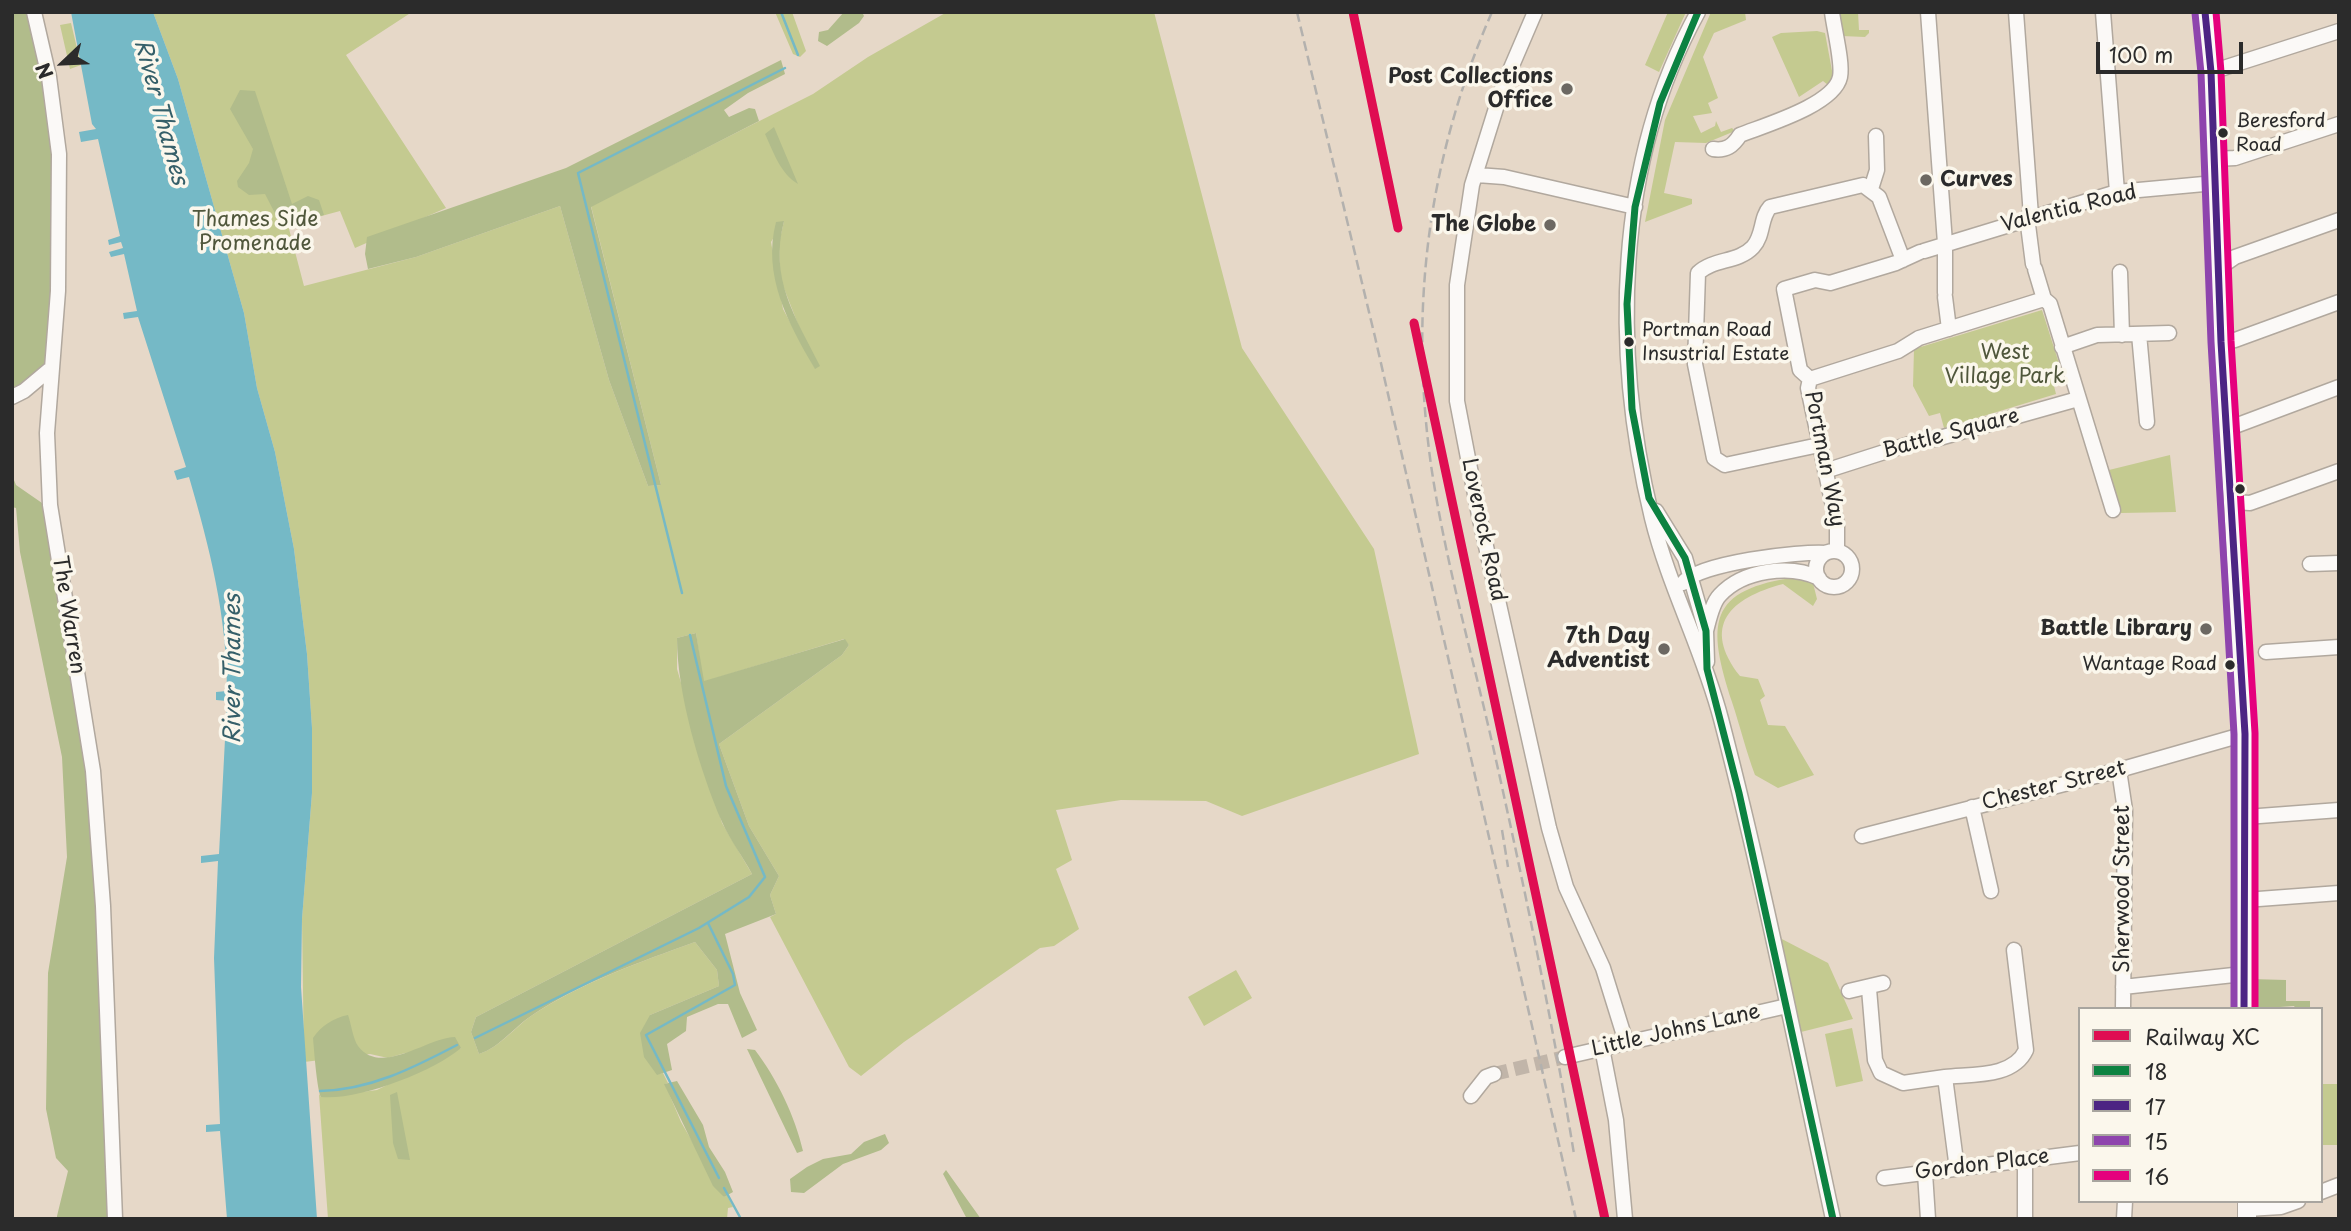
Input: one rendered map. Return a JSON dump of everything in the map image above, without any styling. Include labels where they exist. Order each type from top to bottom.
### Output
[{"type":"main road","points":[[2205,12],[2211,72],[2221,342],[2233,502],[2245,734],[2244,1007]]},
{"type":"street","name":"The Warren","points":[[34,12],[49,77],[59,154],[58,291],[48,402],[50,505],[93,771],[103,920],[115,1219]]},
{"type":"street","name":"Loverock Road","points":[[1535,12],[1517,50],[1485,136],[1472,185],[1457,285],[1455,366],[1461,425],[1554,847],[1570,897],[1607,979],[1626,1042]]},
{"type":"street","points":[[1698,12],[1660,103],[1635,207],[1629,267],[1627,347],[1634,433],[1657,536],[1707,669],[1740,793],[1833,1219]]},
{"type":"street","points":[[1713,149],[1722,150],[1734,144],[1740,135],[1812,105],[1835,90],[1841,75],[1832,12]]},
{"type":"street","points":[[1928,12],[1949,329]]},
{"type":"street","points":[[2016,12],[2034,267],[2044,299],[2050,304],[2113,510]]},
{"type":"street","points":[[2103,12],[2117,192]]},
{"type":"street","points":[[2211,72],[2339,31]]},
{"type":"street","points":[[2215,159],[2235,158],[2339,124]]},
{"type":"street","points":[[1871,190],[1878,158],[1876,136]]},
{"type":"street","points":[[1477,174],[1504,177],[1635,207]]},
{"type":"street","name":"Valentia Road","points":[[1784,289],[1815,280],[1830,283],[1903,260],[1945,243],[2117,192],[2204,184],[2216,187]]},
{"type":"street","points":[[1819,445],[1725,465],[1714,458],[1695,364],[1699,272],[1707,264],[1743,255],[1754,246],[1770,207],[1863,185],[1871,190],[1885,210],[1903,260]]},
{"type":"street","points":[[2219,268],[2235,257],[2339,220]]},
{"type":"street","points":[[2120,272],[2122,335]]},
{"type":"street","name":"Portman Way","points":[[1689,576],[1784,553],[1832,552],[1837,525],[1808,388],[1810,379],[1800,370],[1784,289]]},
{"type":"street","points":[[1810,379],[1898,351],[1913,340],[2044,299]]},
{"type":"street","points":[[2221,342],[2235,340],[2339,302]]},
{"type":"street","points":[[2062,347],[2097,335],[2169,333]]},
{"type":"street","points":[[2140,334],[2147,422]]},
{"type":"street","points":[[18,394],[49,370]]},
{"type":"street","points":[[2227,429],[2339,387]]},
{"type":"street","points":[[18,394],[48,402]]},
{"type":"street","name":"Battle Square","points":[[1825,471],[1925,439],[1937,439],[2078,398]]},
{"type":"street","points":[[2233,502],[2250,503],[2339,471]]},
{"type":"street","points":[[1649,498],[1685,558],[1706,631],[1707,669]]},
{"type":"street","points":[[1680,598],[1699,604],[1717,598],[1732,585],[1758,575],[1803,570],[1835,587],[1849,579],[1851,563],[1832,552],[1816,567],[1819,578]]},
{"type":"street","points":[[1685,558],[1713,569]]},
{"type":"street","points":[[2310,564],[2339,563]]},
{"type":"street","points":[[1680,598],[1689,576]]},
{"type":"street","points":[[1706,631],[1717,598]]},
{"type":"street","points":[[2266,652],[2339,647]]},
{"type":"street","name":"Chester Street","points":[[1863,835],[2119,770],[2245,734]]},
{"type":"street","name":"Sherwood Street","points":[[2119,770],[2124,810],[2123,1007]]},
{"type":"street","points":[[1972,807],[1991,891]]},
{"type":"street","points":[[2246,817],[2339,810]]},
{"type":"street","points":[[2245,900],[2339,893]]},
{"type":"street","points":[[1849,991],[1876,986],[1877,1066],[1891,1079],[1903,1083],[2009,1069],[2020,1063],[2026,1050],[2014,955],[1999,962]]},
{"type":"street","points":[[2123,986],[2243,974]]},
{"type":"street","name":"Little Johns Lane","points":[[1564,1057],[1787,1006]]},
{"type":"street","points":[[1602,1048],[1616,1120],[1625,1219]]},
{"type":"street","points":[[1471,1096],[1486,1077],[1494,1074]]},
{"type":"street","points":[[1944,1077],[1957,1169]]},
{"type":"street","name":"Gordon Place","points":[[1884,1178],[2078,1153]]},
{"type":"street","points":[[2025,1160],[2025,1219]]},
{"type":"street","points":[[1925,1173],[1928,1219]]},
{"type":"street","points":[[2247,1209],[2281,1208],[2293,1203]]},
{"type":"green space","points":[[12,12],[28,12],[38,56],[50,144],[54,232],[45,366],[12,391]]},
{"type":"green space","name":"Thames Side Promenade","points":[[153,12],[412,12],[346,55],[446,208],[355,248],[340,211],[288,225],[304,286],[416,257],[560,206],[609,380],[648,486],[661,485],[591,206],[813,94],[868,57],[947,12],[1154,12],[1242,348],[1374,549],[1419,754],[1242,816],[1206,801],[1121,800],[1056,810],[1072,860],[1056,869],[1079,929],[1054,946],[1040,948],[904,1042],[861,1076],[849,1067],[770,917],[776,914],[770,895],[779,876],[749,826],[719,744],[842,655],[849,645],[844,639],[703,682],[696,633],[677,638],[677,669],[722,823],[752,874],[476,1017],[471,1032],[479,1054],[487,1051],[531,1016],[570,993],[611,974],[695,942],[717,970],[719,986],[650,1015],[657,1074],[663,1073],[681,1122],[724,1197],[727,1195],[733,1207],[728,1208],[727,1219],[328,1219],[319,1094],[321,1097],[377,1090],[461,1048],[405,1053],[388,1058],[370,1054],[304,1062],[302,919],[312,793],[312,728],[307,654],[294,549],[275,452],[257,388],[244,313],[178,79]],"holes":[[[784,221],[779,243],[780,278],[815,368],[783,309],[771,242]]]},
{"type":"green space","points":[[775,12],[792,12],[806,51],[800,57],[793,54]]},
{"type":"green space","points":[[844,12],[862,12],[864,16],[859,23],[827,46],[818,41],[819,32],[828,30]]},
{"type":"green space","points":[[1668,12],[1686,12],[1659,72],[1645,65]]},
{"type":"green space","points":[[1711,12],[1745,12],[1746,20],[1714,33],[1703,57],[1718,98],[1708,103],[1712,113],[1693,116],[1701,133],[1715,126],[1716,121],[1721,132],[1732,128],[1735,131],[1706,143],[1675,142],[1664,193],[1692,199],[1692,204],[1645,222],[1665,120]]},
{"type":"green space","points":[[1840,12],[1858,12],[1859,30],[1869,30],[1869,33],[1865,37],[1842,36]]},
{"type":"green space","points":[[71,23],[81,65],[70,69],[60,25]]},
{"type":"green space","points":[[1781,33],[1825,33],[1833,76],[1828,85],[1823,81],[1799,97],[1772,37]]},
{"type":"green space","points":[[781,60],[785,74],[748,93],[724,110],[729,117],[749,108],[755,109],[759,121],[591,207],[661,485],[648,486],[609,380],[560,206],[416,257],[368,269],[365,254],[367,237],[566,168]]},
{"type":"green space","points":[[240,90],[255,91],[292,204],[308,196],[319,200],[324,215],[288,225],[280,223],[265,194],[249,195],[238,187],[237,181],[249,163],[253,149],[230,109]]},
{"type":"green space","points":[[774,127],[798,184],[782,168],[765,134]]},
{"type":"green space","points":[[784,221],[780,242],[782,279],[794,313],[820,366],[815,369],[787,316],[775,280],[772,261],[776,222]]},
{"type":"green space","name":"West Village Park","points":[[2042,310],[2064,379],[2053,382],[2056,394],[1944,428],[1940,413],[1929,416],[1913,386],[1914,349]]},
{"type":"green space","points":[[2170,455],[2176,512],[2121,513],[2109,470]]},
{"type":"green space","points":[[12,475],[16,485],[42,503],[88,772],[115,1219],[57,1219],[68,1171],[56,1158],[46,1109],[48,973],[67,857],[62,757],[20,552],[16,508],[12,507]]},
{"type":"green space","points":[[1798,577],[1813,583],[1817,599],[1813,606],[1783,584],[1748,597],[1727,616],[1722,629],[1728,658],[1740,676],[1758,679],[1765,696],[1760,700],[1768,725],[1785,726],[1814,775],[1778,788],[1755,775],[1724,675],[1718,631],[1721,615],[1730,601],[1745,591]]},
{"type":"green space","points":[[696,633],[704,681],[845,639],[849,645],[842,655],[719,744],[749,826],[779,876],[770,895],[776,914],[725,934],[740,993],[757,1030],[742,1038],[728,1004],[718,1004],[687,1017],[686,1031],[667,1044],[672,1070],[657,1075],[644,1057],[640,1033],[650,1015],[719,986],[717,970],[695,942],[610,974],[569,993],[531,1016],[500,1042],[479,1054],[471,1032],[476,1017],[752,874],[725,829],[714,802],[685,707],[677,638]]},
{"type":"green space","points":[[1778,937],[1828,963],[1853,1019],[1801,1032]]},
{"type":"green space","points":[[1236,970],[1252,998],[1204,1026],[1188,997]]},
{"type":"green space","points":[[2250,979],[2286,980],[2286,1001],[2310,1001],[2310,1007],[2251,1007]]},
{"type":"green space","points":[[348,1015],[356,1043],[368,1055],[392,1057],[455,1037],[461,1048],[414,1075],[374,1090],[321,1097],[313,1038],[328,1023]]},
{"type":"green space","points":[[1852,1028],[1863,1081],[1836,1087],[1825,1034]]},
{"type":"green space","points":[[747,1049],[755,1050],[778,1085],[803,1151],[797,1153]]},
{"type":"green space","points":[[677,1081],[703,1125],[709,1147],[725,1172],[733,1192],[724,1197],[713,1186],[664,1084]]},
{"type":"green space","points":[[2323,1084],[2339,1084],[2339,1145],[2323,1145]]},
{"type":"green space","points":[[397,1092],[410,1160],[398,1159],[393,1143],[390,1095]]},
{"type":"green space","points":[[885,1134],[889,1143],[881,1150],[843,1164],[804,1193],[791,1192],[790,1179],[807,1167],[823,1159],[851,1154],[864,1142]]},
{"type":"green space","points":[[946,1170],[981,1219],[967,1219],[943,1174]]},
{"type":"water","name":"River Thames","points":[[71,12],[153,12],[178,79],[244,313],[257,388],[275,452],[294,549],[307,654],[312,728],[312,793],[302,919],[301,987],[317,1219],[227,1219],[220,1131],[206,1132],[206,1125],[220,1124],[214,958],[218,861],[201,863],[201,856],[219,854],[227,701],[216,700],[216,692],[227,691],[221,609],[189,477],[177,480],[174,471],[186,467],[138,317],[124,319],[123,313],[137,311],[124,254],[111,257],[109,252],[123,248],[121,242],[109,245],[108,240],[120,236],[98,139],[81,142],[79,132],[96,129],[92,124]]},
{"type":"waterway","points":[[781,12],[798,55]]},
{"type":"waterway","points":[[682,593],[578,173],[785,68]]},
{"type":"waterway","points":[[475,1038],[699,928],[749,897],[765,877],[726,786],[690,635]]},
{"type":"waterway","points":[[708,923],[733,974],[735,985],[646,1035],[719,1178]]},
{"type":"waterway","points":[[320,1091],[374,1082],[457,1045]]},
{"type":"waterway","points":[[724,1188],[741,1219]]},
{"type":"tunnel","points":[[1494,1074],[1565,1057]]},
{"type":"railway","points":[[1297,12],[1375,337],[1576,1219]]},
{"type":"railway","points":[[1492,12],[1452,122],[1429,234],[1422,348],[1425,406],[1431,465],[1444,537],[1527,902],[1574,1154]]},
{"type":"railway","points":[[1502,830],[1508,867]]},
{"type":"rail line","name":"XC","points":[[1353,12],[1398,228]]},
{"type":"rail line","name":"XC","points":[[1414,323],[1605,1219]]},
{"type":"transit line","name":"18","points":[[1698,12],[1660,103],[1635,207],[1627,304],[1632,409],[1649,498],[1685,558],[1706,631],[1707,669],[1739,793],[1833,1219]]},
{"type":"transit line","name":"17","points":[[2205,12],[2211,72],[2221,342],[2245,734],[2244,1007]]},
{"type":"transit line","name":"16","points":[[2216,12],[2221,72],[2231,341],[2255,733],[2255,1007]]},
{"type":"transit line","name":"15","points":[[2195,13],[2201,73],[2211,342],[2234,734],[2234,1007]]},
{"type":"place","name":"Post Collections Office","points":[[1567,89]]},
{"type":"place","name":"Beresford Road","points":[[2223,133]]},
{"type":"place","name":"Curves","points":[[1926,180]]},
{"type":"place","name":"The Globe","points":[[1550,225]]},
{"type":"place","name":"Portman Road Insustrial Estate","points":[[1629,342]]},
{"type":"place","name":"Battle Library","points":[[2206,629]]},
{"type":"place","name":"7th Day Adventist","points":[[1664,649]]},
{"type":"place","name":"Wantage Road","points":[[2230,665]]}]
